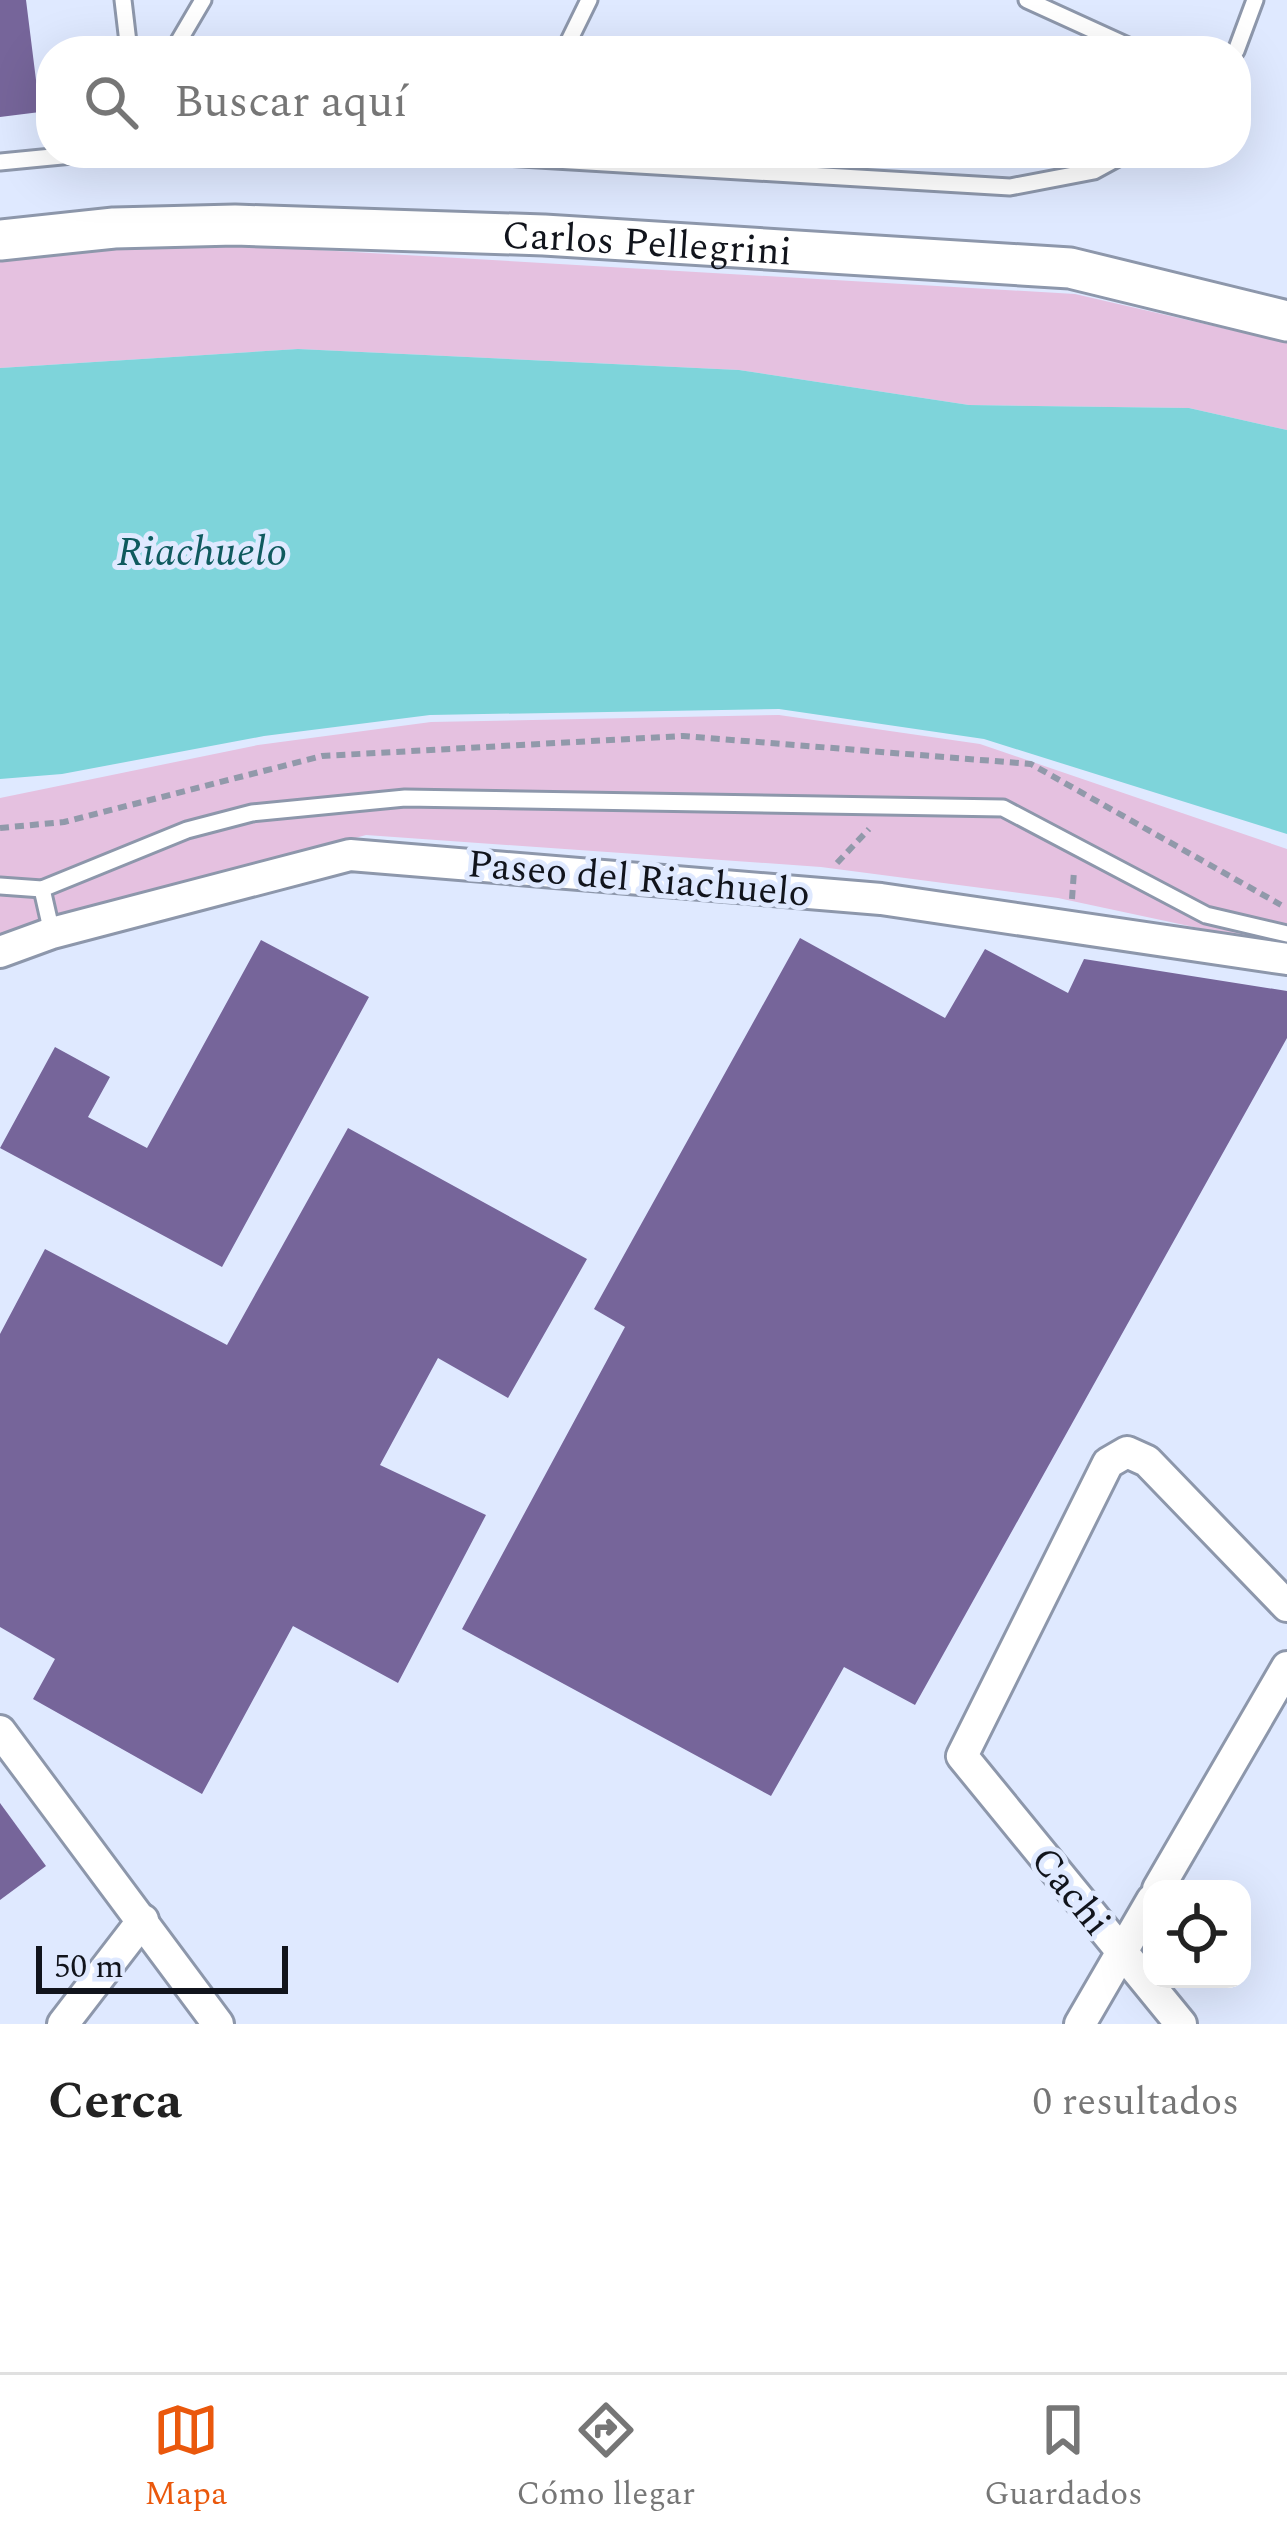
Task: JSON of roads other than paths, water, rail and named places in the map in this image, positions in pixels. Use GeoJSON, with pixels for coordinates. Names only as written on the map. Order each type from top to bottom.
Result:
{"type":"FeatureCollection","features":[{"type":"Feature","properties":{"kind":"street","name":"Carlos Pellegrini"},"geometry":{"type":"LineString","coordinates":[[0,240],[114,228],[236,225],[590,237],[1070,268],[1287,321]]}},
{"type":"Feature","properties":{"kind":"street","name":"Paseo del Riachuelo"},"geometry":{"type":"LineString","coordinates":[[0,952],[52,933],[350,854],[810,892],[1287,959]]}},
{"type":"Feature","properties":{"kind":"street","name":"Cachi"},"geometry":{"type":"LineString","coordinates":[[1181,2024],[962,1756],[1108,1463],[1127,1452],[1147,1461],[1287,1606]]}},
{"type":"Feature","properties":{"kind":"street"},"geometry":{"type":"LineString","coordinates":[[1163,1880],[1287,1667]]}},
{"type":"Feature","properties":{"kind":"street"},"geometry":{"type":"LineString","coordinates":[[0,1731],[218,2024]]}},
{"type":"Feature","properties":{"kind":"street"},"geometry":{"type":"LineString","coordinates":[[1080,2024],[1143,1916]]}},
{"type":"Feature","properties":{"kind":"street"},"geometry":{"type":"LineString","coordinates":[[63,2024],[143,1920]]}},
{"type":"Feature","properties":{"kind":"lane"},"geometry":{"type":"LineString","coordinates":[[123,0],[127,36]]}},
{"type":"Feature","properties":{"kind":"lane"},"geometry":{"type":"LineString","coordinates":[[182,36],[203,0]]}},
{"type":"Feature","properties":{"kind":"lane"},"geometry":{"type":"LineString","coordinates":[[571,36],[589,0]]}},
{"type":"Feature","properties":{"kind":"lane"},"geometry":{"type":"LineString","coordinates":[[1027,0],[1106,36]]}},
{"type":"Feature","properties":{"kind":"lane"},"geometry":{"type":"LineString","coordinates":[[1242,36],[1255,0]]}},
{"type":"Feature","properties":{"kind":"lane"},"geometry":{"type":"LineString","coordinates":[[0,162],[36,159]]}},
{"type":"Feature","properties":{"kind":"lane"},"geometry":{"type":"LineString","coordinates":[[716,168],[1010,187],[1100,168]]}},
{"type":"Feature","properties":{"kind":"lane"},"geometry":{"type":"LineString","coordinates":[[0,886],[43,889],[187,830],[252,813],[406,797],[1003,808],[1206,915],[1287,934]]}},
{"type":"Feature","properties":{"kind":"lane"},"geometry":{"type":"LineString","coordinates":[[43,889],[52,933]]}},
{"type":"Feature","properties":{"kind":"water","name":"Riachuelo"},"geometry":{"type":"Polygon","coordinates":[[[298,349],[739,370],[969,405],[1189,408],[1287,430],[1287,834],[984,739],[779,709],[430,715],[264,736],[62,774],[0,779],[0,368],[298,349]]]}}]}
